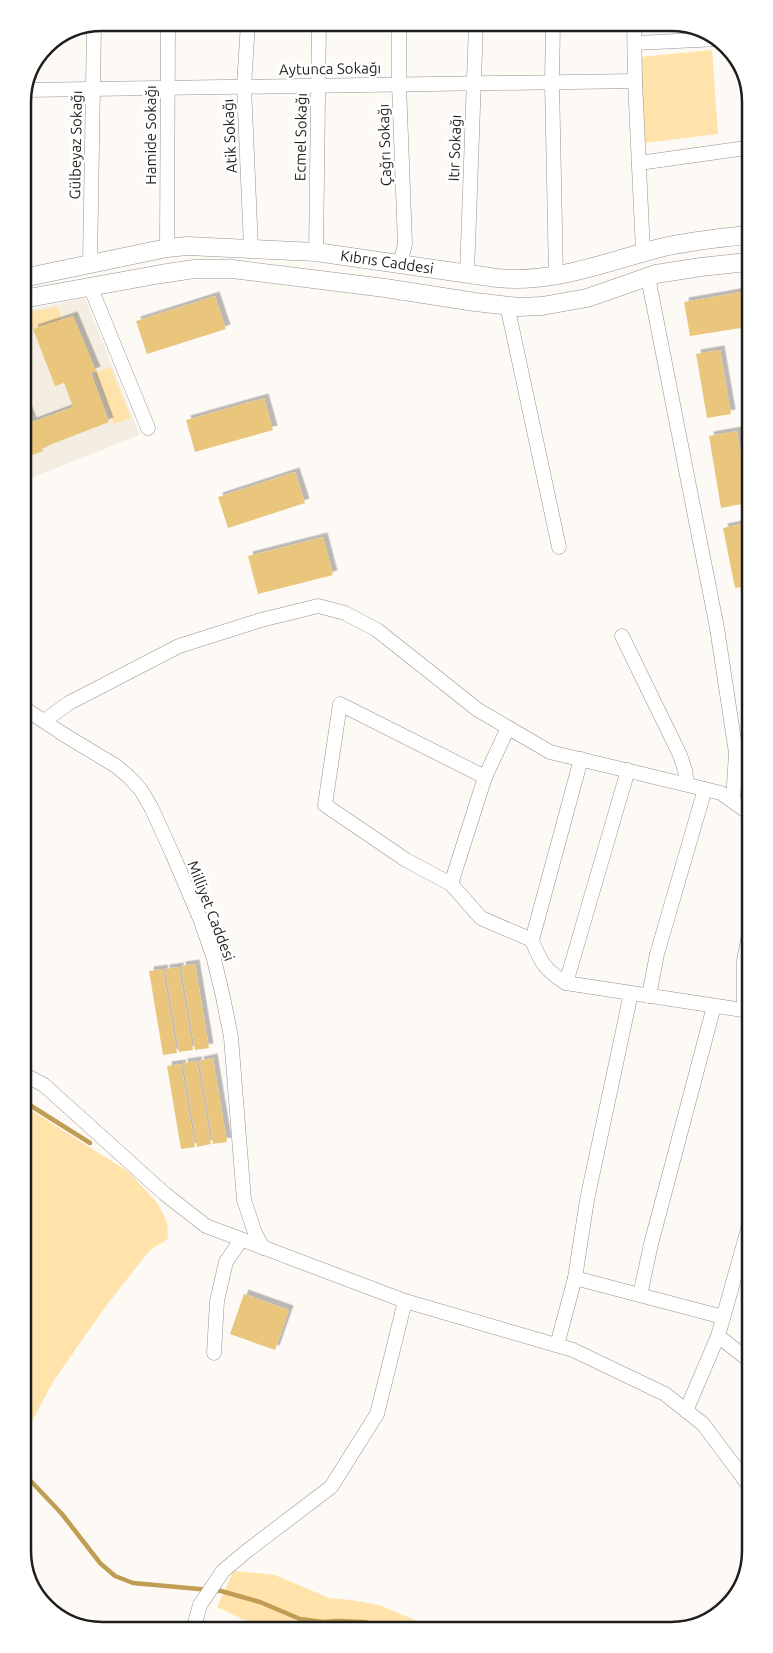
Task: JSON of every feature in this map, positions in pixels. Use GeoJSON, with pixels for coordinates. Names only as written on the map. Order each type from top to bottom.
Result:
{"type":"FeatureCollection","features":[{"type":"Feature","properties":{"kind":"main road","name":"Kıbrıs Caddesi"},"geometry":{"type":"LineString","coordinates":[[31,276],[167,248],[187,246],[316,252],[516,280],[556,276],[643,252],[693,242],[742,236]]}},
{"type":"Feature","properties":{"kind":"main road"},"geometry":{"type":"LineString","coordinates":[[31,297],[186,270],[232,269],[519,307],[542,306],[587,298],[648,277],[678,270],[742,263]]}},
{"type":"Feature","properties":{"kind":"street","name":"Hamide Sokağı"},"geometry":{"type":"LineString","coordinates":[[167,248],[168,31]]}},
{"type":"Feature","properties":{"kind":"street","name":"Atik Sokağı"},"geometry":{"type":"LineString","coordinates":[[247,31],[244,86],[251,248]]}},
{"type":"Feature","properties":{"kind":"street","name":"Ecmel Sokağı"},"geometry":{"type":"LineString","coordinates":[[316,252],[319,31]]}},
{"type":"Feature","properties":{"kind":"street","name":"Çağrı Sokağı"},"geometry":{"type":"LineString","coordinates":[[399,31],[399,84],[406,244],[400,265]]}},
{"type":"Feature","properties":{"kind":"street","name":"Itır Sokağı"},"geometry":{"type":"LineString","coordinates":[[467,274],[476,31]]}},
{"type":"Feature","properties":{"kind":"street"},"geometry":{"type":"LineString","coordinates":[[553,31],[552,82],[556,276]]}},
{"type":"Feature","properties":{"kind":"street"},"geometry":{"type":"LineString","coordinates":[[634,31],[643,252]]}},
{"type":"Feature","properties":{"kind":"street","name":"Gülbeyaz Sokağı"},"geometry":{"type":"LineString","coordinates":[[90,264],[94,32]]}},
{"type":"Feature","properties":{"kind":"street"},"geometry":{"type":"LineString","coordinates":[[635,43],[703,40]]}},
{"type":"Feature","properties":{"kind":"street","name":"Aytunca Sokağı"},"geometry":{"type":"LineString","coordinates":[[33,90],[635,81]]}},
{"type":"Feature","properties":{"kind":"street"},"geometry":{"type":"LineString","coordinates":[[639,163],[742,149]]}},
{"type":"Feature","properties":{"kind":"street"},"geometry":{"type":"LineString","coordinates":[[648,277],[717,628],[736,753],[733,801]]}},
{"type":"Feature","properties":{"kind":"street"},"geometry":{"type":"LineString","coordinates":[[90,286],[148,428]]}},
{"type":"Feature","properties":{"kind":"street"},"geometry":{"type":"LineString","coordinates":[[507,305],[559,547]]}},
{"type":"Feature","properties":{"kind":"street"},"geometry":{"type":"LineString","coordinates":[[44,721],[69,703],[179,646],[261,620],[318,606],[345,613],[377,630],[478,710],[550,752],[721,793],[742,808]]}},
{"type":"Feature","properties":{"kind":"street"},"geometry":{"type":"LineString","coordinates":[[622,636],[680,755],[687,784]]}},
{"type":"Feature","properties":{"kind":"street"},"geometry":{"type":"LineString","coordinates":[[485,777],[340,704],[325,805],[406,860],[451,884],[481,918],[532,940]]}},
{"type":"Feature","properties":{"kind":"street","name":"Milliyet Caddesi"},"geometry":{"type":"LineString","coordinates":[[31,713],[116,766],[141,790],[152,809],[201,921],[214,958],[230,1037],[244,1200],[255,1233],[263,1248]]}},
{"type":"Feature","properties":{"kind":"street"},"geometry":{"type":"LineString","coordinates":[[451,884],[485,777],[508,728]]}},
{"type":"Feature","properties":{"kind":"street"},"geometry":{"type":"LineString","coordinates":[[581,759],[532,940],[538,955],[551,974],[566,983],[742,1010]]}},
{"type":"Feature","properties":{"kind":"street"},"geometry":{"type":"LineString","coordinates":[[566,983],[628,770]]}},
{"type":"Feature","properties":{"kind":"street"},"geometry":{"type":"LineString","coordinates":[[649,996],[657,954],[705,789]]}},
{"type":"Feature","properties":{"kind":"street"},"geometry":{"type":"LineString","coordinates":[[557,1345],[576,1278],[587,1200],[631,993]]}},
{"type":"Feature","properties":{"kind":"street"},"geometry":{"type":"LineString","coordinates":[[640,1295],[651,1244],[714,1006]]}},
{"type":"Feature","properties":{"kind":"street"},"geometry":{"type":"LineString","coordinates":[[31,1078],[44,1085],[165,1194],[206,1226],[405,1301],[572,1350],[664,1394],[686,1410],[703,1424],[742,1476]]}},
{"type":"Feature","properties":{"kind":"street"},"geometry":{"type":"LineString","coordinates":[[214,1353],[217,1301],[226,1262],[241,1240]]}},
{"type":"Feature","properties":{"kind":"street"},"geometry":{"type":"LineString","coordinates":[[686,1410],[718,1336],[742,1250]]}},
{"type":"Feature","properties":{"kind":"street"},"geometry":{"type":"LineString","coordinates":[[576,1278],[723,1317]]}},
{"type":"Feature","properties":{"kind":"street"},"geometry":{"type":"LineString","coordinates":[[195,1622],[200,1605],[223,1571],[330,1488],[376,1414],[405,1301]]}},
{"type":"Feature","properties":{"kind":"street"},"geometry":{"type":"LineString","coordinates":[[718,1336],[742,1355]]}},
{"type":"Feature","properties":{"kind":"shaded area"},"geometry":{"type":"Polygon","coordinates":[[[712,50],[718,134],[645,143],[639,57],[712,50]]]}},
{"type":"Feature","properties":{"kind":"shaded area"},"geometry":{"type":"Polygon","coordinates":[[[85,298],[140,435],[31,478],[31,309],[85,298]]]}},
{"type":"Feature","properties":{"kind":"shaded area"},"geometry":{"type":"Polygon","coordinates":[[[58,307],[62,319],[31,329],[31,312],[58,307]]]}},
{"type":"Feature","properties":{"kind":"shaded area"},"geometry":{"type":"Polygon","coordinates":[[[110,367],[131,418],[114,424],[95,373],[110,367]]]}},
{"type":"Feature","properties":{"kind":"shaded area"},"geometry":{"type":"Polygon","coordinates":[[[31,1110],[129,1172],[158,1204],[167,1222],[168,1239],[150,1250],[106,1306],[54,1380],[31,1423],[31,1110]]]}},
{"type":"Feature","properties":{"kind":"shaded area"},"geometry":{"type":"Polygon","coordinates":[[[233,1572],[275,1575],[329,1598],[379,1605],[420,1622],[251,1622],[217,1607],[233,1572]]]}},
{"type":"Feature","properties":{"kind":"building"},"geometry":{"type":"Polygon","coordinates":[[[742,292],[742,328],[690,336],[684,302],[742,292]]]}},
{"type":"Feature","properties":{"kind":"building"},"geometry":{"type":"Polygon","coordinates":[[[215,296],[226,329],[147,354],[136,321],[215,296]]]}},
{"type":"Feature","properties":{"kind":"building"},"geometry":{"type":"Polygon","coordinates":[[[73,316],[96,371],[91,373],[109,422],[42,448],[43,451],[31,455],[31,419],[32,422],[73,407],[64,383],[55,386],[33,329],[73,316]]]}},
{"type":"Feature","properties":{"kind":"building"},"geometry":{"type":"Polygon","coordinates":[[[720,350],[731,414],[707,418],[696,354],[720,350]]]}},
{"type":"Feature","properties":{"kind":"building"},"geometry":{"type":"Polygon","coordinates":[[[264,398],[273,430],[195,452],[186,420],[264,398]]]}},
{"type":"Feature","properties":{"kind":"building"},"geometry":{"type":"Polygon","coordinates":[[[737,431],[742,460],[742,504],[721,508],[709,436],[737,431]]]}},
{"type":"Feature","properties":{"kind":"building"},"geometry":{"type":"Polygon","coordinates":[[[295,472],[305,503],[228,528],[218,497],[295,472]]]}},
{"type":"Feature","properties":{"kind":"building"},"geometry":{"type":"Polygon","coordinates":[[[742,524],[742,587],[735,588],[723,528],[742,524]]]}},
{"type":"Feature","properties":{"kind":"building"},"geometry":{"type":"Polygon","coordinates":[[[323,537],[333,575],[258,594],[248,556],[323,537]]]}},
{"type":"Feature","properties":{"kind":"building"},"geometry":{"type":"Polygon","coordinates":[[[195,964],[209,1048],[195,1050],[181,966],[195,964]]]}},
{"type":"Feature","properties":{"kind":"building"},"geometry":{"type":"Polygon","coordinates":[[[179,967],[193,1050],[179,1052],[165,969],[179,967]]]}},
{"type":"Feature","properties":{"kind":"building"},"geometry":{"type":"Polygon","coordinates":[[[163,969],[177,1053],[163,1055],[149,971],[163,969]]]}},
{"type":"Feature","properties":{"kind":"building"},"geometry":{"type":"Polygon","coordinates":[[[213,1058],[227,1142],[213,1144],[199,1061],[213,1058]]]}},
{"type":"Feature","properties":{"kind":"building"},"geometry":{"type":"Polygon","coordinates":[[[197,1061],[211,1144],[197,1147],[183,1063],[197,1061]]]}},
{"type":"Feature","properties":{"kind":"building"},"geometry":{"type":"Polygon","coordinates":[[[181,1064],[195,1147],[181,1149],[167,1066],[181,1064]]]}},
{"type":"Feature","properties":{"kind":"building"},"geometry":{"type":"Polygon","coordinates":[[[244,1294],[289,1310],[275,1350],[230,1334],[244,1294]]]}},
{"type":"Feature","properties":{"kind":"waterway"},"geometry":{"type":"LineString","coordinates":[[31,1106],[90,1143]]}},
{"type":"Feature","properties":{"kind":"waterway"},"geometry":{"type":"LineString","coordinates":[[31,1481],[62,1514],[100,1563],[115,1576],[133,1583],[221,1591],[260,1602],[300,1619],[323,1622]]}},
{"type":"Feature","properties":{"kind":"waterway"},"geometry":{"type":"LineString","coordinates":[[323,1622],[364,1622]]}}]}
